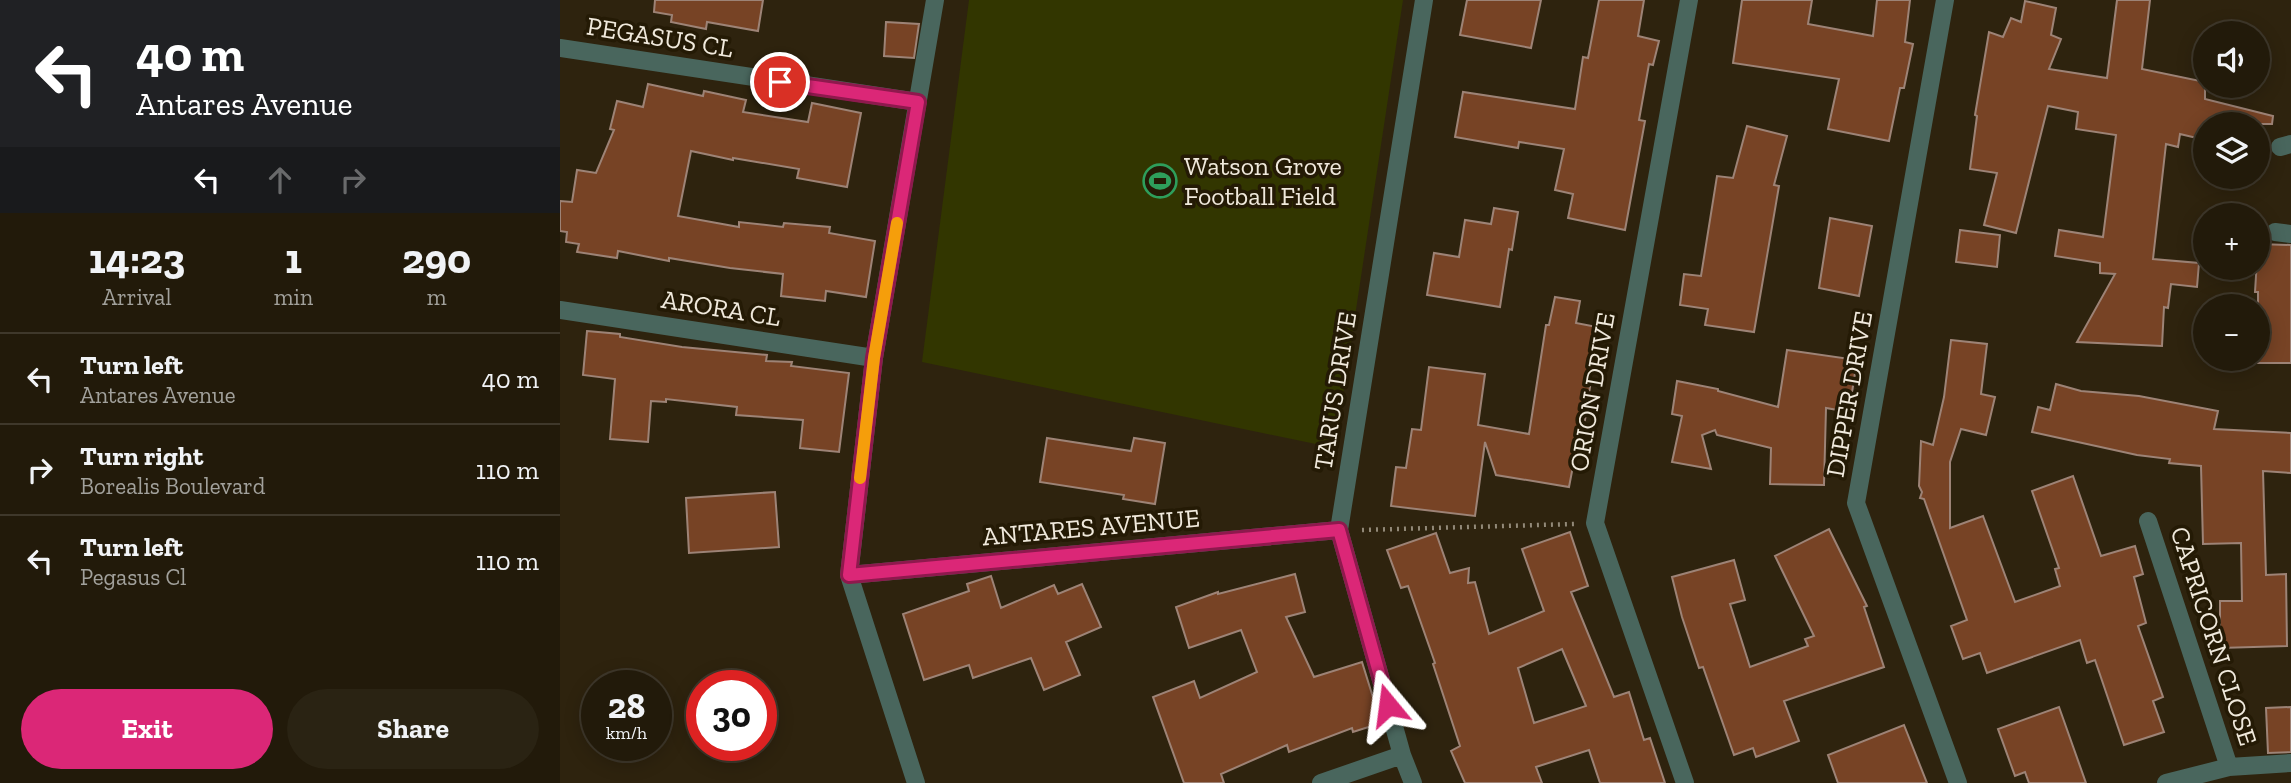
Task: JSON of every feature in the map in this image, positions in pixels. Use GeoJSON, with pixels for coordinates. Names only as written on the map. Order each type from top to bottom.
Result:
{"type":"FeatureCollection","features":[{"type":"Feature","properties":{"kind":"street"},"geometry":{"type":"LineString","coordinates":[[916,783],[849,575],[874,358],[935,0]]}},
{"type":"Feature","properties":{"kind":"street","name":"TARUS DRIVE"},"geometry":{"type":"LineString","coordinates":[[1413,783],[1402,755],[1339,530],[1424,0]]}},
{"type":"Feature","properties":{"kind":"street","name":"ORION DRIVE"},"geometry":{"type":"LineString","coordinates":[[1685,783],[1595,523],[1689,0]]}},
{"type":"Feature","properties":{"kind":"street","name":"DIPPER DRIVE"},"geometry":{"type":"LineString","coordinates":[[1945,0],[1856,502],[1958,783]]}},
{"type":"Feature","properties":{"kind":"street","name":"PEGASUS CL"},"geometry":{"type":"LineString","coordinates":[[560,48],[918,102]]}},
{"type":"Feature","properties":{"kind":"street","name":"ARORA CL"},"geometry":{"type":"LineString","coordinates":[[560,310],[874,358]]}},
{"type":"Feature","properties":{"kind":"street","name":"CAPRICORN CLOSE"},"geometry":{"type":"LineString","coordinates":[[2148,521],[2229,767]]}},
{"type":"Feature","properties":{"kind":"street","name":"ANTARES AVENUE"},"geometry":{"type":"LineString","coordinates":[[849,575],[1339,530]]}},
{"type":"Feature","properties":{"kind":"street"},"geometry":{"type":"LineString","coordinates":[[1321,783],[1402,755]]}},
{"type":"Feature","properties":{"kind":"street"},"geometry":{"type":"LineString","coordinates":[[2166,783],[2229,767],[2291,763]]}},
{"type":"Feature","properties":{"kind":"path"},"geometry":{"type":"LineString","coordinates":[[1339,530],[1595,523]]}},
{"type":"Feature","properties":{"kind":"green space","name":"Watson Grove Football Field"},"geometry":{"type":"Polygon","coordinates":[[[969,0],[1403,0],[1335,448],[922,362],[969,0]]]}},
{"type":"Feature","properties":{"kind":"building"},"geometry":{"type":"Polygon","coordinates":[[[655,0],[763,0],[758,31],[707,22],[706,29],[671,22],[672,15],[654,12],[655,0]]]}},
{"type":"Feature","properties":{"kind":"building"},"geometry":{"type":"Polygon","coordinates":[[[1467,0],[1541,0],[1531,48],[1460,35],[1467,0]]]}},
{"type":"Feature","properties":{"kind":"building"},"geometry":{"type":"Polygon","coordinates":[[[1599,0],[1644,0],[1638,36],[1659,41],[1653,65],[1649,64],[1639,120],[1645,121],[1625,230],[1568,218],[1573,194],[1555,190],[1564,149],[1519,142],[1518,148],[1455,137],[1463,92],[1575,109],[1583,57],[1588,58],[1599,0]]]}},
{"type":"Feature","properties":{"kind":"building"},"geometry":{"type":"Polygon","coordinates":[[[1742,0],[1812,0],[1808,24],[1873,36],[1877,0],[1910,0],[1905,42],[1913,44],[1889,141],[1828,129],[1839,79],[1733,63],[1742,0]]]}},
{"type":"Feature","properties":{"kind":"building"},"geometry":{"type":"Polygon","coordinates":[[[2117,0],[2150,0],[2142,69],[2193,80],[2193,98],[2205,98],[2257,112],[2193,112],[2193,137],[2180,134],[2178,147],[2166,144],[2153,259],[2193,262],[2193,280],[2198,280],[2197,287],[2171,284],[2168,308],[2164,307],[2162,346],[2077,342],[2115,274],[2100,273],[2100,263],[2055,256],[2059,230],[2103,237],[2116,135],[2076,129],[2078,112],[2048,106],[2016,233],[1984,225],[1997,173],[1970,169],[1975,115],[1989,32],[2003,37],[2011,18],[2021,22],[2025,1],[2056,8],[2051,35],[2061,39],[2049,69],[2107,78],[2117,0]]]}},
{"type":"Feature","properties":{"kind":"building"},"geometry":{"type":"Polygon","coordinates":[[[886,22],[919,24],[914,58],[884,56],[886,22]]]}},
{"type":"Feature","properties":{"kind":"building"},"geometry":{"type":"Polygon","coordinates":[[[648,84],[703,96],[704,91],[746,100],[743,112],[808,122],[812,103],[861,113],[847,187],[797,178],[799,169],[691,151],[678,216],[739,227],[739,222],[783,227],[784,223],[830,227],[829,233],[875,241],[866,297],[826,291],[825,301],[781,296],[783,274],[669,258],[669,261],[618,251],[617,258],[577,252],[579,244],[566,242],[567,232],[560,231],[560,201],[572,202],[577,170],[596,173],[614,130],[610,129],[617,101],[643,107],[648,84]]]}},
{"type":"Feature","properties":{"kind":"building"},"geometry":{"type":"Polygon","coordinates":[[[1747,126],[1787,136],[1774,185],[1779,186],[1754,332],[1705,325],[1708,309],[1680,305],[1684,274],[1701,276],[1717,176],[1733,178],[1747,126]]]}},
{"type":"Feature","properties":{"kind":"building"},"geometry":{"type":"Polygon","coordinates":[[[1494,208],[1518,212],[1500,307],[1427,295],[1434,253],[1459,257],[1465,220],[1491,224],[1494,208]]]}},
{"type":"Feature","properties":{"kind":"building"},"geometry":{"type":"Polygon","coordinates":[[[1830,218],[1872,226],[1859,296],[1819,288],[1830,218]]]}},
{"type":"Feature","properties":{"kind":"building"},"geometry":{"type":"Polygon","coordinates":[[[1960,230],[2000,235],[1997,267],[1956,262],[1960,230]]]}},
{"type":"Feature","properties":{"kind":"building"},"geometry":{"type":"Polygon","coordinates":[[[2270,244],[2291,245],[2291,363],[2270,363],[2270,294],[2255,292],[2256,280],[2270,280],[2270,244]]]}},
{"type":"Feature","properties":{"kind":"building"},"geometry":{"type":"Polygon","coordinates":[[[1555,297],[1580,301],[1576,323],[1597,327],[1586,386],[1590,387],[1585,420],[1582,419],[1569,487],[1496,475],[1485,442],[1475,516],[1391,506],[1396,467],[1406,468],[1412,429],[1421,430],[1429,367],[1485,374],[1478,425],[1529,434],[1546,325],[1549,325],[1555,297]]]}},
{"type":"Feature","properties":{"kind":"building"},"geometry":{"type":"Polygon","coordinates":[[[587,331],[620,334],[620,337],[682,347],[767,355],[766,361],[792,362],[791,366],[849,373],[839,452],[800,448],[803,420],[736,415],[737,407],[666,399],[666,402],[651,401],[648,442],[610,439],[615,379],[583,375],[587,331]]]}},
{"type":"Feature","properties":{"kind":"building"},"geometry":{"type":"Polygon","coordinates":[[[1951,340],[1987,344],[1981,394],[1995,397],[1986,435],[1961,429],[1950,462],[1950,528],[1983,516],[2015,602],[2060,586],[2055,569],[2059,568],[2032,491],[2073,476],[2101,556],[2135,546],[2143,574],[2134,577],[2146,623],[2138,626],[2163,697],[2153,701],[2164,732],[2124,745],[2095,660],[2087,663],[2080,640],[1987,673],[1980,653],[1963,659],[1951,626],[1967,620],[1924,499],[1920,498],[1922,492],[1919,486],[1921,441],[1933,445],[1944,397],[1951,340]]]}},
{"type":"Feature","properties":{"kind":"building"},"geometry":{"type":"Polygon","coordinates":[[[1787,350],[1857,360],[1849,412],[1826,408],[1824,485],[1770,484],[1771,448],[1717,435],[1715,430],[1702,435],[1711,469],[1672,462],[1682,416],[1672,414],[1677,381],[1718,389],[1778,407],[1787,350]]]}},
{"type":"Feature","properties":{"kind":"building"},"geometry":{"type":"Polygon","coordinates":[[[2056,384],[2081,391],[2139,396],[2218,411],[2214,429],[2291,433],[2291,473],[2263,471],[2266,575],[2286,574],[2287,646],[2220,648],[2220,601],[2242,601],[2241,543],[2203,544],[2201,466],[2169,463],[2170,459],[2137,455],[2032,432],[2038,407],[2050,410],[2056,384]]]}},
{"type":"Feature","properties":{"kind":"building"},"geometry":{"type":"Polygon","coordinates":[[[1047,438],[1131,451],[1134,438],[1165,443],[1155,504],[1123,499],[1124,495],[1040,482],[1047,438]]]}},
{"type":"Feature","properties":{"kind":"building"},"geometry":{"type":"Polygon","coordinates":[[[775,492],[779,547],[689,553],[686,498],[775,492]]]}},
{"type":"Feature","properties":{"kind":"building"},"geometry":{"type":"Polygon","coordinates":[[[1829,529],[1867,606],[1864,607],[1884,667],[1784,701],[1799,741],[1756,757],[1753,748],[1734,755],[1703,667],[1699,668],[1672,577],[1734,560],[1745,600],[1730,604],[1750,667],[1808,646],[1805,639],[1814,636],[1775,556],[1829,529]]]}},
{"type":"Feature","properties":{"kind":"building"},"geometry":{"type":"Polygon","coordinates":[[[1570,532],[1588,586],[1571,592],[1614,697],[1629,692],[1644,740],[1650,738],[1665,783],[1600,783],[1589,750],[1536,767],[1542,783],[1465,783],[1451,751],[1460,746],[1433,664],[1435,663],[1408,586],[1401,588],[1387,550],[1436,533],[1450,573],[1469,568],[1468,583],[1475,582],[1489,634],[1544,611],[1522,549],[1570,532]],[[1562,649],[1518,668],[1534,723],[1586,706],[1562,649]]]}},
{"type":"Feature","properties":{"kind":"building"},"geometry":{"type":"Polygon","coordinates":[[[1295,574],[1305,612],[1286,617],[1314,677],[1362,662],[1381,723],[1353,732],[1352,728],[1289,752],[1287,745],[1221,774],[1224,783],[1184,783],[1153,697],[1194,681],[1200,698],[1257,672],[1241,630],[1189,648],[1176,607],[1218,592],[1295,574]]]}},
{"type":"Feature","properties":{"kind":"building"},"geometry":{"type":"Polygon","coordinates":[[[991,576],[1001,608],[1054,585],[1058,594],[1082,584],[1101,627],[1066,642],[1080,675],[1044,690],[1031,658],[973,678],[969,665],[924,680],[903,614],[969,591],[967,584],[991,576]]]}},
{"type":"Feature","properties":{"kind":"building"},"geometry":{"type":"Polygon","coordinates":[[[2059,707],[2086,783],[2029,783],[2025,772],[2015,776],[1998,729],[2059,707]]]}},
{"type":"Feature","properties":{"kind":"building"},"geometry":{"type":"Polygon","coordinates":[[[2291,707],[2291,752],[2268,753],[2266,708],[2291,707]]]}},
{"type":"Feature","properties":{"kind":"building"},"geometry":{"type":"Polygon","coordinates":[[[1904,725],[1927,783],[1838,783],[1828,755],[1904,725]]]}},
{"type":"Feature","properties":{"kind":"slow traffic"},"geometry":{"type":"LineString","coordinates":[[860,478],[874,358],[897,223]]}},
{"type":"Feature","properties":{"kind":"place","name":"Watson Grove Football Field"},"geometry":{"type":"Point","coordinates":[1160,181]}},
{"type":"Feature","properties":{"kind":"route"},"geometry":{"type":"LineString","coordinates":[[780,82],[918,102],[874,358],[849,575],[1339,530],[1388,705]]}}]}
